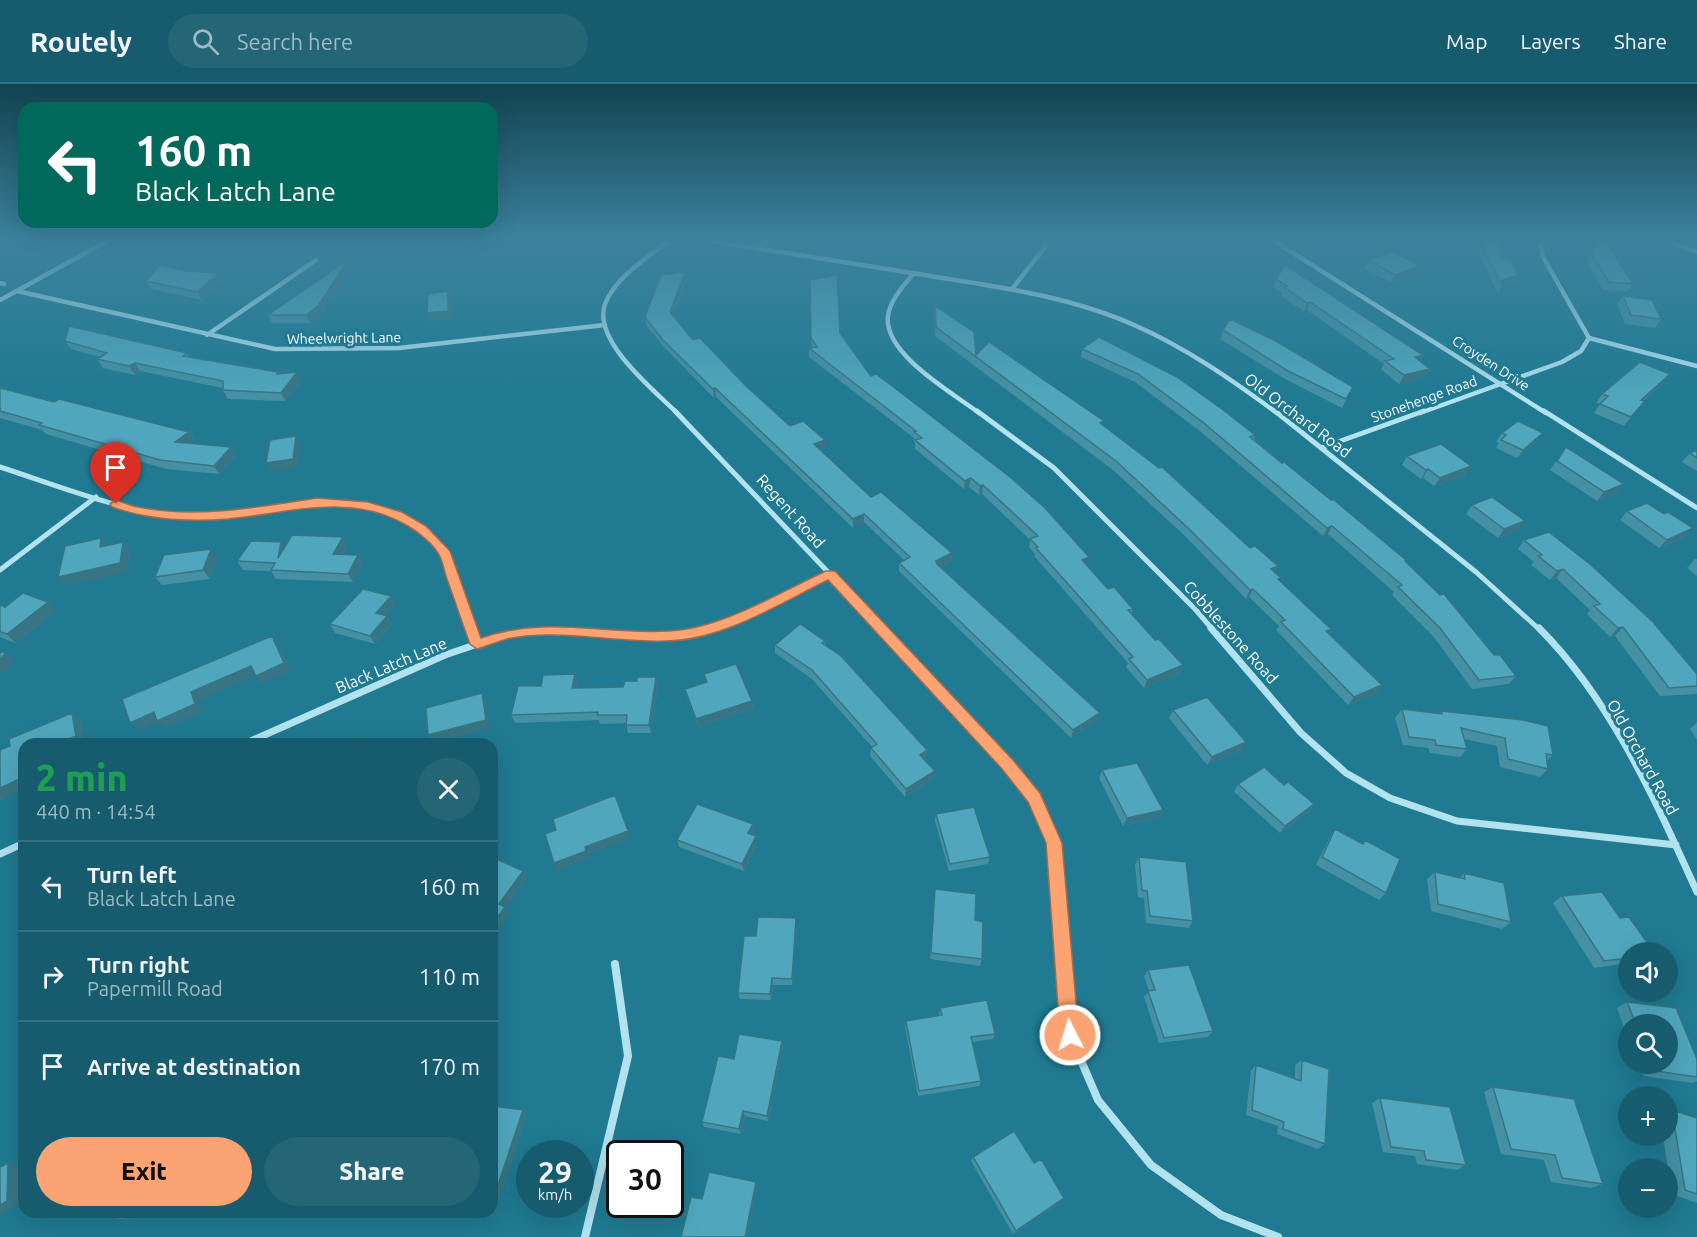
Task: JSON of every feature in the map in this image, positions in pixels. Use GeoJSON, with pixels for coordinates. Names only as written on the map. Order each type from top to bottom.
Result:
{"type":"FeatureCollection","features":[{"type":"Feature","properties":{"kind":"street"},"geometry":{"type":"LineString","coordinates":[[0,300],[14,293]]}},
{"type":"Feature","properties":{"kind":"street","name":"Wheelwright Lane"},"geometry":{"type":"LineString","coordinates":[[25,293],[275,349],[318,352],[432,346],[605,325]]}},
{"type":"Feature","properties":{"kind":"street"},"geometry":{"type":"LineString","coordinates":[[207,335],[269,293]]}},
{"type":"Feature","properties":{"kind":"street"},"geometry":{"type":"LineString","coordinates":[[605,325],[602,315],[612,293]]}},
{"type":"Feature","properties":{"kind":"street","name":"Cobblestone Road"},"geometry":{"type":"LineString","coordinates":[[899,293],[891,304],[888,322],[892,341],[909,361],[1054,468],[1195,609],[1301,732],[1346,773],[1390,798],[1457,821],[1676,845]]}},
{"type":"Feature","properties":{"kind":"street","name":"Old Orchard Road"},"geometry":{"type":"LineString","coordinates":[[1027,293],[1094,310],[1160,338],[1221,374],[1321,448],[1462,561],[1545,635],[1586,684],[1635,763],[1697,892]]}},
{"type":"Feature","properties":{"kind":"street","name":"Croyden Drive"},"geometry":{"type":"LineString","coordinates":[[1358,293],[1697,508]]}},
{"type":"Feature","properties":{"kind":"street"},"geometry":{"type":"LineString","coordinates":[[1563,293],[1589,338],[1697,366]]}},
{"type":"Feature","properties":{"kind":"street","name":"Regent Road"},"geometry":{"type":"LineString","coordinates":[[605,325],[610,339],[637,373],[745,480],[1008,765],[1034,798],[1054,843],[1070,1035],[1098,1100],[1150,1165],[1221,1215],[1278,1237]]}},
{"type":"Feature","properties":{"kind":"street","name":"Stonehenge Road"},"geometry":{"type":"LineString","coordinates":[[1321,448],[1573,357],[1581,351],[1589,338]]}},
{"type":"Feature","properties":{"kind":"street"},"geometry":{"type":"LineString","coordinates":[[0,467],[135,511],[189,516],[229,515],[317,502],[335,502],[368,506],[398,515],[422,529],[444,551],[477,644]]}},
{"type":"Feature","properties":{"kind":"street"},"geometry":{"type":"LineString","coordinates":[[0,570],[96,497]]}},
{"type":"Feature","properties":{"kind":"street","name":"Black Latch Lane"},"geometry":{"type":"LineString","coordinates":[[258,738],[445,655],[507,634],[537,630],[668,636],[700,631],[726,623],[830,574]]}},
{"type":"Feature","properties":{"kind":"street"},"geometry":{"type":"LineString","coordinates":[[0,854],[18,846]]}},
{"type":"Feature","properties":{"kind":"street"},"geometry":{"type":"LineString","coordinates":[[585,1237],[628,1056],[615,964]]}},
{"type":"Feature","properties":{"kind":"building"},"geometry":{"type":"Polygon","coordinates":[[[300,293],[327,293],[318,306],[306,315],[268,315],[300,293]]]}},
{"type":"Feature","properties":{"kind":"building"},"geometry":{"type":"Polygon","coordinates":[[[448,293],[448,311],[427,313],[428,294],[448,293]]]}},
{"type":"Feature","properties":{"kind":"building"},"geometry":{"type":"Polygon","coordinates":[[[654,293],[677,293],[670,312],[693,340],[700,338],[745,385],[790,426],[803,421],[825,440],[814,444],[871,497],[881,492],[952,553],[936,561],[937,564],[1100,713],[1073,730],[899,563],[910,557],[864,514],[853,519],[715,388],[713,389],[662,339],[645,317],[654,293]]]}},
{"type":"Feature","properties":{"kind":"building"},"geometry":{"type":"Polygon","coordinates":[[[810,293],[838,293],[840,333],[871,376],[876,374],[891,385],[1010,477],[1045,508],[1089,557],[1082,560],[1108,589],[1114,587],[1133,609],[1128,610],[1155,640],[1159,639],[1183,665],[1147,680],[1129,659],[1133,657],[1036,548],[1038,547],[1030,539],[1038,536],[983,485],[980,486],[971,478],[965,481],[915,440],[922,438],[914,432],[916,431],[809,348],[817,347],[811,338],[810,293]]]}},
{"type":"Feature","properties":{"kind":"building"},"geometry":{"type":"Polygon","coordinates":[[[1292,293],[1328,293],[1423,355],[1415,357],[1430,369],[1404,375],[1385,361],[1394,359],[1310,302],[1307,303],[1292,293]]]}},
{"type":"Feature","properties":{"kind":"building"},"geometry":{"type":"Polygon","coordinates":[[[1623,296],[1652,300],[1661,319],[1631,315],[1623,296]]]}},
{"type":"Feature","properties":{"kind":"building"},"geometry":{"type":"Polygon","coordinates":[[[935,306],[974,332],[976,355],[989,342],[1104,421],[1100,423],[1159,468],[1162,467],[1250,548],[1255,546],[1278,566],[1271,569],[1281,578],[1278,579],[1331,629],[1326,631],[1382,685],[1354,697],[1281,622],[1285,620],[1253,589],[1250,590],[1116,461],[936,327],[935,306]]]}},
{"type":"Feature","properties":{"kind":"building"},"geometry":{"type":"Polygon","coordinates":[[[1230,319],[1276,341],[1353,387],[1346,399],[1288,371],[1223,330],[1230,319]]]}},
{"type":"Feature","properties":{"kind":"building"},"geometry":{"type":"Polygon","coordinates":[[[69,326],[187,353],[183,356],[278,372],[277,374],[297,372],[281,393],[223,390],[223,381],[135,363],[129,366],[97,359],[107,353],[65,341],[69,326]]]}},
{"type":"Feature","properties":{"kind":"building"},"geometry":{"type":"Polygon","coordinates":[[[1099,337],[1177,377],[1255,435],[1250,437],[1331,500],[1334,500],[1406,560],[1440,595],[1444,594],[1494,655],[1500,655],[1516,676],[1479,680],[1440,628],[1398,587],[1402,585],[1332,526],[1327,528],[1204,423],[1138,374],[1082,349],[1099,337]]]}},
{"type":"Feature","properties":{"kind":"building"},"geometry":{"type":"Polygon","coordinates":[[[1640,362],[1670,374],[1641,400],[1645,401],[1631,417],[1600,404],[1608,396],[1602,394],[1640,362]]]}},
{"type":"Feature","properties":{"kind":"building"},"geometry":{"type":"Polygon","coordinates":[[[0,388],[54,402],[59,399],[189,432],[175,442],[231,447],[214,466],[160,460],[39,425],[42,423],[0,411],[0,388]]]}},
{"type":"Feature","properties":{"kind":"building"},"geometry":{"type":"Polygon","coordinates":[[[1518,421],[1543,433],[1523,450],[1501,440],[1506,435],[1502,433],[1518,421]]]}},
{"type":"Feature","properties":{"kind":"building"},"geometry":{"type":"Polygon","coordinates":[[[296,436],[293,459],[266,463],[270,440],[296,436]]]}},
{"type":"Feature","properties":{"kind":"building"},"geometry":{"type":"Polygon","coordinates":[[[1441,444],[1471,466],[1440,478],[1407,456],[1441,444]]]}},
{"type":"Feature","properties":{"kind":"building"},"geometry":{"type":"Polygon","coordinates":[[[1566,447],[1624,484],[1604,492],[1557,461],[1566,447]]]}},
{"type":"Feature","properties":{"kind":"building"},"geometry":{"type":"Polygon","coordinates":[[[1697,450],[1697,458],[1690,453],[1697,450]]]}},
{"type":"Feature","properties":{"kind":"building"},"geometry":{"type":"Polygon","coordinates":[[[1492,497],[1525,521],[1504,529],[1472,505],[1492,497]]]}},
{"type":"Feature","properties":{"kind":"building"},"geometry":{"type":"Polygon","coordinates":[[[1647,503],[1664,514],[1668,512],[1693,528],[1667,540],[1627,511],[1647,503]]]}},
{"type":"Feature","properties":{"kind":"building"},"geometry":{"type":"Polygon","coordinates":[[[1549,532],[1591,565],[1653,622],[1697,674],[1697,686],[1669,688],[1623,627],[1618,628],[1594,606],[1600,604],[1563,569],[1557,571],[1538,556],[1542,555],[1524,540],[1549,532]]]}},
{"type":"Feature","properties":{"kind":"building"},"geometry":{"type":"Polygon","coordinates":[[[292,535],[343,537],[333,554],[358,555],[348,574],[271,570],[275,563],[237,561],[251,541],[281,542],[278,558],[292,535]]]}},
{"type":"Feature","properties":{"kind":"building"},"geometry":{"type":"Polygon","coordinates":[[[101,538],[100,547],[123,542],[120,563],[58,577],[65,546],[101,538]]]}},
{"type":"Feature","properties":{"kind":"building"},"geometry":{"type":"Polygon","coordinates":[[[211,549],[203,570],[155,577],[164,555],[211,549]]]}},
{"type":"Feature","properties":{"kind":"building"},"geometry":{"type":"Polygon","coordinates":[[[363,589],[391,596],[376,613],[387,616],[370,636],[330,624],[363,589]]]}},
{"type":"Feature","properties":{"kind":"building"},"geometry":{"type":"Polygon","coordinates":[[[23,593],[48,602],[7,634],[0,632],[0,606],[5,607],[23,593]]]}},
{"type":"Feature","properties":{"kind":"building"},"geometry":{"type":"Polygon","coordinates":[[[800,624],[825,641],[822,643],[841,656],[927,750],[920,755],[935,771],[906,789],[871,748],[877,744],[812,670],[775,645],[800,624]]]}},
{"type":"Feature","properties":{"kind":"building"},"geometry":{"type":"Polygon","coordinates":[[[272,636],[284,663],[256,676],[251,666],[191,692],[195,704],[157,721],[154,712],[130,723],[122,699],[272,636]]]}},
{"type":"Feature","properties":{"kind":"building"},"geometry":{"type":"Polygon","coordinates":[[[736,664],[752,701],[696,719],[685,689],[707,682],[704,674],[736,664]]]}},
{"type":"Feature","properties":{"kind":"building"},"geometry":{"type":"Polygon","coordinates":[[[575,674],[572,688],[623,687],[625,681],[637,681],[637,677],[656,677],[649,725],[626,725],[627,715],[597,715],[598,712],[511,715],[518,686],[541,686],[543,675],[575,674]]]}},
{"type":"Feature","properties":{"kind":"building"},"geometry":{"type":"Polygon","coordinates":[[[482,693],[486,720],[428,735],[426,708],[482,693]]]}},
{"type":"Feature","properties":{"kind":"building"},"geometry":{"type":"Polygon","coordinates":[[[1207,697],[1246,742],[1212,757],[1173,710],[1207,697]]]}},
{"type":"Feature","properties":{"kind":"building"},"geometry":{"type":"Polygon","coordinates":[[[1402,709],[1523,720],[1548,726],[1553,755],[1546,754],[1548,769],[1508,759],[1505,738],[1461,728],[1467,749],[1436,745],[1435,740],[1409,737],[1402,709]]]}},
{"type":"Feature","properties":{"kind":"building"},"geometry":{"type":"Polygon","coordinates":[[[72,713],[76,736],[71,738],[18,738],[18,780],[0,788],[0,750],[10,746],[9,739],[72,713]]]}},
{"type":"Feature","properties":{"kind":"building"},"geometry":{"type":"Polygon","coordinates":[[[1137,763],[1163,810],[1127,818],[1102,770],[1137,763]]]}},
{"type":"Feature","properties":{"kind":"building"},"geometry":{"type":"Polygon","coordinates":[[[1264,767],[1284,785],[1288,782],[1314,804],[1285,826],[1238,784],[1264,767]]]}},
{"type":"Feature","properties":{"kind":"building"},"geometry":{"type":"Polygon","coordinates":[[[615,795],[628,831],[585,847],[586,851],[554,863],[545,834],[556,830],[553,819],[615,795]]]}},
{"type":"Feature","properties":{"kind":"building"},"geometry":{"type":"Polygon","coordinates":[[[697,804],[753,824],[748,833],[756,836],[742,864],[677,840],[697,804]]]}},
{"type":"Feature","properties":{"kind":"building"},"geometry":{"type":"Polygon","coordinates":[[[974,807],[990,857],[950,864],[936,814],[974,807]]]}},
{"type":"Feature","properties":{"kind":"building"},"geometry":{"type":"Polygon","coordinates":[[[1335,829],[1363,844],[1365,840],[1400,859],[1386,893],[1322,857],[1335,829]]]}},
{"type":"Feature","properties":{"kind":"building"},"geometry":{"type":"Polygon","coordinates":[[[1139,857],[1186,862],[1193,921],[1150,916],[1147,891],[1142,890],[1139,857]]]}},
{"type":"Feature","properties":{"kind":"building"},"geometry":{"type":"Polygon","coordinates":[[[498,860],[523,871],[499,904],[505,907],[498,917],[498,860]]]}},
{"type":"Feature","properties":{"kind":"building"},"geometry":{"type":"Polygon","coordinates":[[[1435,872],[1465,879],[1464,873],[1504,883],[1511,922],[1438,904],[1435,872]]]}},
{"type":"Feature","properties":{"kind":"building"},"geometry":{"type":"Polygon","coordinates":[[[935,889],[976,894],[975,920],[983,922],[982,959],[931,953],[935,889]]]}},
{"type":"Feature","properties":{"kind":"building"},"geometry":{"type":"Polygon","coordinates":[[[1602,892],[1620,918],[1629,917],[1647,942],[1618,942],[1618,959],[1604,961],[1562,896],[1602,892]]]}},
{"type":"Feature","properties":{"kind":"building"},"geometry":{"type":"Polygon","coordinates":[[[758,917],[796,918],[792,979],[772,978],[770,994],[738,993],[744,936],[756,936],[758,917]]]}},
{"type":"Feature","properties":{"kind":"building"},"geometry":{"type":"Polygon","coordinates":[[[1189,965],[1213,1031],[1164,1038],[1148,991],[1155,990],[1148,970],[1189,965]]]}},
{"type":"Feature","properties":{"kind":"building"},"geometry":{"type":"Polygon","coordinates":[[[987,1000],[995,1034],[971,1037],[981,1081],[919,1091],[906,1021],[942,1015],[940,1008],[987,1000]]]}},
{"type":"Feature","properties":{"kind":"building"},"geometry":{"type":"Polygon","coordinates":[[[1627,1002],[1676,1008],[1697,1059],[1697,1077],[1676,1074],[1678,1014],[1632,1014],[1627,1002]]]}},
{"type":"Feature","properties":{"kind":"building"},"geometry":{"type":"Polygon","coordinates":[[[739,1034],[782,1041],[767,1116],[743,1111],[739,1129],[702,1122],[718,1056],[734,1059],[739,1034]]]}},
{"type":"Feature","properties":{"kind":"building"},"geometry":{"type":"Polygon","coordinates":[[[1302,1060],[1329,1069],[1325,1144],[1283,1129],[1284,1122],[1252,1110],[1256,1065],[1301,1081],[1302,1060]]]}},
{"type":"Feature","properties":{"kind":"building"},"geometry":{"type":"Polygon","coordinates":[[[1493,1087],[1574,1099],[1603,1184],[1562,1178],[1555,1155],[1511,1149],[1493,1087]]]}},
{"type":"Feature","properties":{"kind":"building"},"geometry":{"type":"Polygon","coordinates":[[[1380,1098],[1450,1107],[1466,1165],[1426,1160],[1424,1151],[1391,1147],[1380,1098]]]}},
{"type":"Feature","properties":{"kind":"building"},"geometry":{"type":"Polygon","coordinates":[[[498,1107],[523,1110],[498,1185],[498,1107]]]}},
{"type":"Feature","properties":{"kind":"building"},"geometry":{"type":"Polygon","coordinates":[[[1678,1112],[1697,1118],[1697,1194],[1685,1190],[1678,1146],[1678,1112]]]}},
{"type":"Feature","properties":{"kind":"building"},"geometry":{"type":"Polygon","coordinates":[[[1014,1131],[1034,1163],[1041,1159],[1064,1198],[1016,1231],[973,1157],[1014,1131]]]}},
{"type":"Feature","properties":{"kind":"building"},"geometry":{"type":"Polygon","coordinates":[[[8,1163],[7,1201],[0,1205],[0,1167],[8,1163]]]}},
{"type":"Feature","properties":{"kind":"building"},"geometry":{"type":"Polygon","coordinates":[[[709,1172],[756,1182],[745,1237],[681,1237],[691,1197],[702,1199],[709,1172]]]}},
{"type":"Feature","properties":{"kind":"route"},"geometry":{"type":"LineString","coordinates":[[116,504],[135,511],[189,516],[229,515],[317,502],[335,502],[368,506],[398,515],[422,529],[444,551],[477,644],[507,634],[537,630],[668,636],[700,631],[726,623],[830,574],[1008,765],[1034,798],[1054,843],[1070,1035]]}}]}
